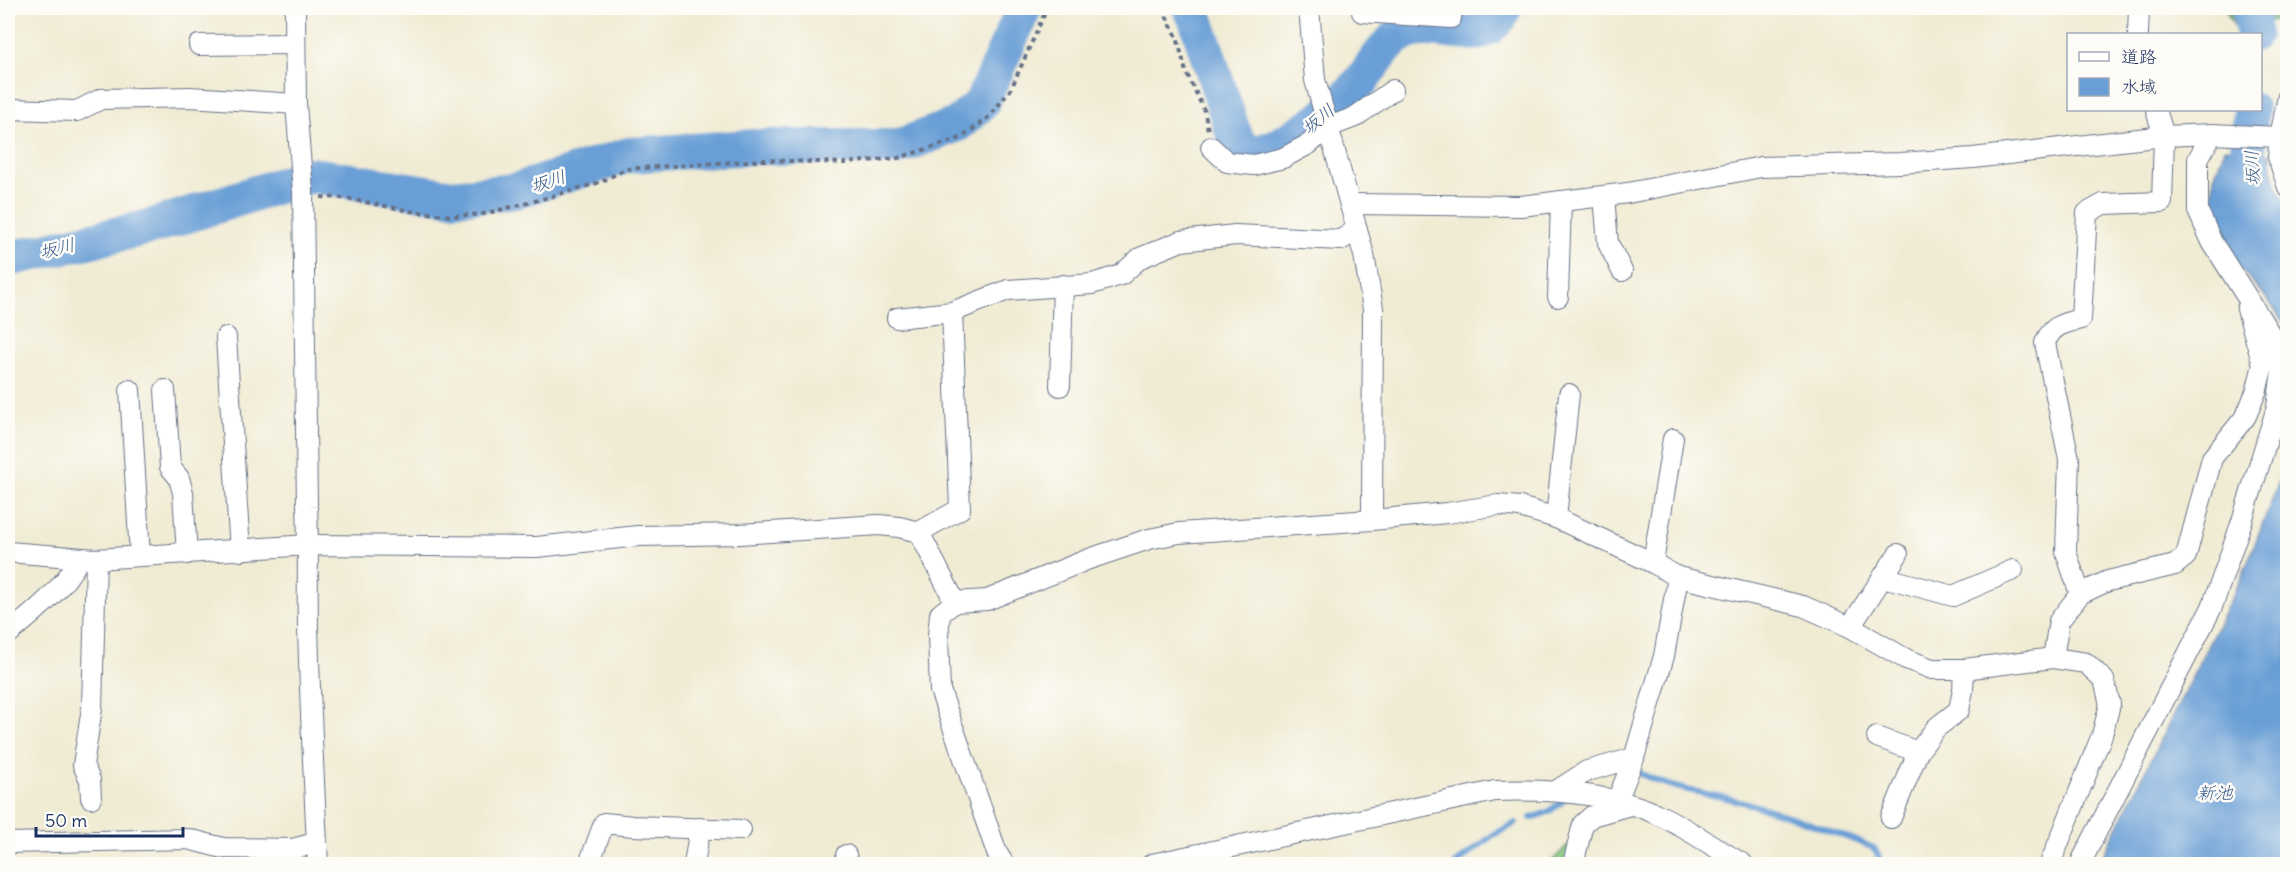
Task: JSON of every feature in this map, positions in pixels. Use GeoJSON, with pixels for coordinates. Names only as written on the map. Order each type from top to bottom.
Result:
{"type":"FeatureCollection","features":[{"type":"Feature","properties":{"kind":"street"},"geometry":{"type":"LineString","coordinates":[[295,8],[296,104],[303,194],[311,730],[318,864]]}},
{"type":"Feature","properties":{"kind":"street"},"geometry":{"type":"LineString","coordinates":[[1309,8],[1315,80],[1364,255],[1373,309],[1372,520]]}},
{"type":"Feature","properties":{"kind":"street"},"geometry":{"type":"LineString","coordinates":[[1362,8],[1362,12],[1451,18],[1452,8]]}},
{"type":"Feature","properties":{"kind":"street"},"geometry":{"type":"LineString","coordinates":[[2138,33],[2139,8]]}},
{"type":"Feature","properties":{"kind":"street"},"geometry":{"type":"LineString","coordinates":[[199,45],[295,44]]}},
{"type":"Feature","properties":{"kind":"street"},"geometry":{"type":"LineString","coordinates":[[1211,147],[1227,162],[1254,165],[1283,158],[1310,144],[1328,123],[1355,117],[1393,90]]}},
{"type":"Feature","properties":{"kind":"street"},"geometry":{"type":"LineString","coordinates":[[2288,96],[2277,137],[2278,157],[2288,187]]}},
{"type":"Feature","properties":{"kind":"street"},"geometry":{"type":"LineString","coordinates":[[8,109],[77,111],[101,99],[190,97],[296,104]]}},
{"type":"Feature","properties":{"kind":"street"},"geometry":{"type":"LineString","coordinates":[[2080,594],[2066,552],[2069,459],[2045,343],[2050,331],[2061,324],[2081,319],[2087,213],[2103,204],[2162,202],[2163,136],[2156,111]]}},
{"type":"Feature","properties":{"kind":"street"},"geometry":{"type":"LineString","coordinates":[[1350,204],[1521,206],[1604,196],[1761,167],[1973,158],[2163,136],[2218,134],[2277,137]]}},
{"type":"Feature","properties":{"kind":"street"},"geometry":{"type":"LineString","coordinates":[[2080,864],[2212,607],[2242,521],[2277,407],[2282,371],[2276,343],[2212,242],[2198,211],[2198,159],[2218,134]]}},
{"type":"Feature","properties":{"kind":"street"},"geometry":{"type":"LineString","coordinates":[[1604,196],[1608,243],[1622,271]]}},
{"type":"Feature","properties":{"kind":"street"},"geometry":{"type":"LineString","coordinates":[[1558,297],[1561,201]]}},
{"type":"Feature","properties":{"kind":"street"},"geometry":{"type":"LineString","coordinates":[[897,318],[952,312],[1008,290],[1092,284],[1121,275],[1140,258],[1181,241],[1235,235],[1341,240],[1357,229]]}},
{"type":"Feature","properties":{"kind":"street"},"geometry":{"type":"LineString","coordinates":[[1060,386],[1063,285]]}},
{"type":"Feature","properties":{"kind":"street"},"geometry":{"type":"LineString","coordinates":[[2053,658],[2059,621],[2080,594],[2108,581],[2175,565],[2186,556],[2212,458],[2246,416],[2256,392],[2263,364],[2240,287]]}},
{"type":"Feature","properties":{"kind":"street"},"geometry":{"type":"LineString","coordinates":[[8,552],[88,558],[240,551],[309,545],[537,547],[638,536],[740,534],[879,525],[919,532],[960,509],[952,312]]}},
{"type":"Feature","properties":{"kind":"street"},"geometry":{"type":"LineString","coordinates":[[226,338],[240,551]]}},
{"type":"Feature","properties":{"kind":"street"},"geometry":{"type":"LineString","coordinates":[[130,390],[140,556]]}},
{"type":"Feature","properties":{"kind":"street"},"geometry":{"type":"LineString","coordinates":[[165,390],[170,467],[179,478],[183,493],[187,554]]}},
{"type":"Feature","properties":{"kind":"street"},"geometry":{"type":"LineString","coordinates":[[1556,518],[1569,394]]}},
{"type":"Feature","properties":{"kind":"street"},"geometry":{"type":"LineString","coordinates":[[1653,563],[1673,439]]}},
{"type":"Feature","properties":{"kind":"street"},"geometry":{"type":"LineString","coordinates":[[997,861],[940,690],[938,636],[940,614],[955,602],[987,600],[1089,559],[1149,539],[1179,533],[1372,520],[1498,505],[1520,507],[1556,518],[1678,577],[1803,606],[1850,627],[1906,659],[1932,669],[1964,669],[2053,658],[2086,663],[2104,680],[2110,704],[2102,735],[2050,864]]}},
{"type":"Feature","properties":{"kind":"street"},"geometry":{"type":"LineString","coordinates":[[919,532],[955,602]]}},
{"type":"Feature","properties":{"kind":"street"},"geometry":{"type":"LineString","coordinates":[[1850,627],[1898,554]]}},
{"type":"Feature","properties":{"kind":"street"},"geometry":{"type":"LineString","coordinates":[[8,634],[55,592],[88,558]]}},
{"type":"Feature","properties":{"kind":"street"},"geometry":{"type":"LineString","coordinates":[[88,558],[92,708],[83,765],[90,780],[91,798]]}},
{"type":"Feature","properties":{"kind":"street"},"geometry":{"type":"LineString","coordinates":[[1883,577],[1953,596],[2013,570]]}},
{"type":"Feature","properties":{"kind":"street"},"geometry":{"type":"LineString","coordinates":[[1623,803],[1664,656],[1678,577]]}},
{"type":"Feature","properties":{"kind":"street"},"geometry":{"type":"LineString","coordinates":[[1891,818],[1918,752],[1936,728],[1959,710],[1964,669]]}},
{"type":"Feature","properties":{"kind":"street"},"geometry":{"type":"LineString","coordinates":[[1877,737],[1918,752]]}},
{"type":"Feature","properties":{"kind":"street"},"geometry":{"type":"LineString","coordinates":[[1556,791],[1587,771],[1634,758]]}},
{"type":"Feature","properties":{"kind":"street"},"geometry":{"type":"LineString","coordinates":[[1152,864],[1495,791],[1535,789],[1623,803],[1655,813],[1743,864]]}},
{"type":"Feature","properties":{"kind":"street"},"geometry":{"type":"LineString","coordinates":[[1573,864],[1583,824],[1592,816],[1623,803]]}},
{"type":"Feature","properties":{"kind":"street"},"geometry":{"type":"LineString","coordinates":[[589,864],[604,822],[633,826],[741,830]]}},
{"type":"Feature","properties":{"kind":"street"},"geometry":{"type":"LineString","coordinates":[[694,864],[700,828]]}},
{"type":"Feature","properties":{"kind":"street"},"geometry":{"type":"LineString","coordinates":[[8,843],[188,839],[223,848],[292,849],[316,843]]}},
{"type":"Feature","properties":{"kind":"path"},"geometry":{"type":"LineString","coordinates":[[303,194],[345,198],[410,211],[453,216],[483,214],[528,203],[601,182],[625,169],[764,160],[844,163],[898,158],[961,138],[990,116],[1011,89],[1047,8]]}},
{"type":"Feature","properties":{"kind":"path"},"geometry":{"type":"LineString","coordinates":[[1162,8],[1177,37],[1186,72],[1205,112],[1211,147]]}},
{"type":"Feature","properties":{"kind":"green space"},"geometry":{"type":"Polygon","coordinates":[[[2224,8],[2278,8],[2281,18],[2238,32],[2224,8]]]}},
{"type":"Feature","properties":{"kind":"green space"},"geometry":{"type":"Polygon","coordinates":[[[1574,839],[1568,864],[1549,864],[1574,839]]]}},
{"type":"Feature","properties":{"kind":"water"},"geometry":{"type":"Polygon","coordinates":[[[2225,148],[2271,154],[2275,181],[2287,205],[2287,328],[2268,300],[2236,264],[2212,205],[2214,177],[2225,148]]]}},
{"type":"Feature","properties":{"kind":"water","name":"新池"},"geometry":{"type":"Polygon","coordinates":[[[2287,447],[2287,864],[2099,864],[2242,577],[2282,474],[2287,447]]]}},
{"type":"Feature","properties":{"kind":"waterway","name":"坂川"},"geometry":{"type":"LineString","coordinates":[[8,259],[150,227],[312,175],[453,197],[515,191],[629,155],[754,147],[898,147],[958,124],[981,104],[1024,8]]}},
{"type":"Feature","properties":{"kind":"waterway","name":"坂川"},"geometry":{"type":"LineString","coordinates":[[1190,8],[1196,19],[1232,129],[1241,149],[1257,152],[1283,143],[1312,125],[1339,104],[1357,86],[1385,48],[1399,36],[1421,29],[1474,32],[1485,29],[1495,22],[1504,8]]}},
{"type":"Feature","properties":{"kind":"waterway","name":"坂川"},"geometry":{"type":"LineString","coordinates":[[2250,8],[2253,33]]}},
{"type":"Feature","properties":{"kind":"waterway","name":"坂川"},"geometry":{"type":"LineString","coordinates":[[2251,111],[2248,150],[2250,188],[2288,253]]}},
{"type":"Feature","properties":{"kind":"waterway"},"geometry":{"type":"LineString","coordinates":[[1636,771],[1676,787],[1743,802],[1825,829],[1874,848],[1883,864]]}},
{"type":"Feature","properties":{"kind":"waterway"},"geometry":{"type":"LineString","coordinates":[[1531,818],[1548,812],[1563,801]]}},
{"type":"Feature","properties":{"kind":"waterway"},"geometry":{"type":"LineString","coordinates":[[1456,864],[1493,835],[1516,823]]}}]}
